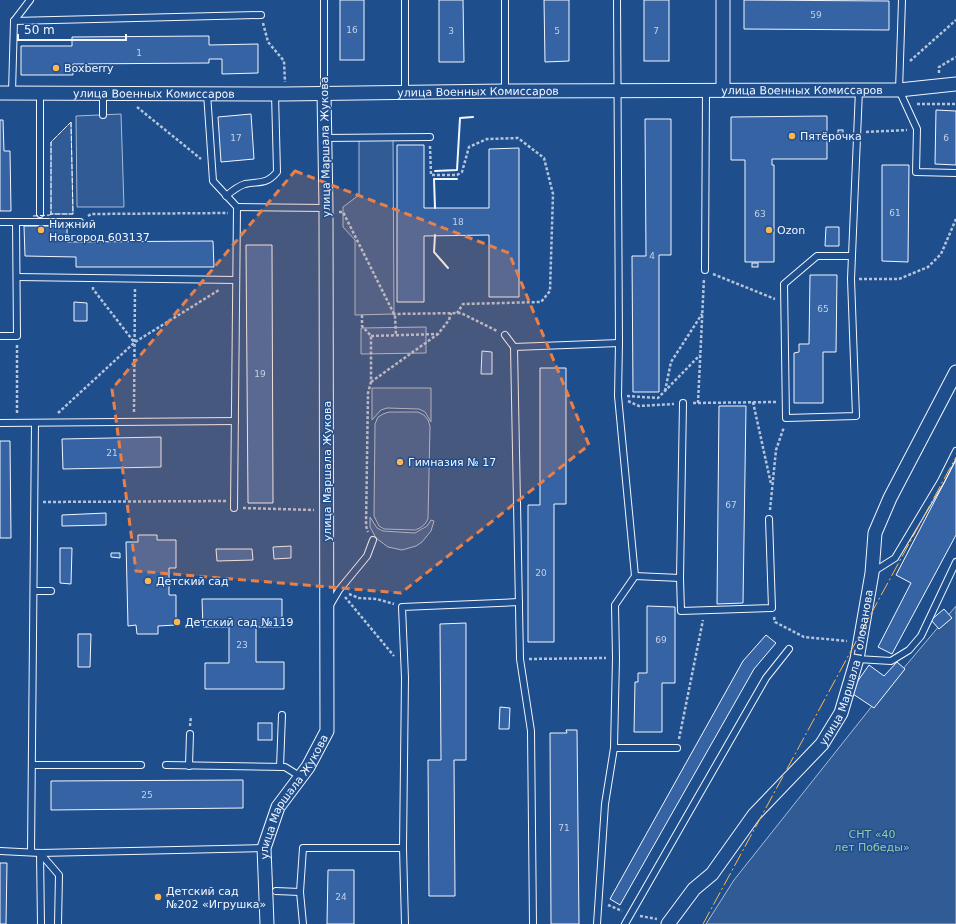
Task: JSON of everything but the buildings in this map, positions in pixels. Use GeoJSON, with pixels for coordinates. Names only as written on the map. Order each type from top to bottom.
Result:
{"type":"FeatureCollection","features":[{"type":"Feature","properties":{"kind":"street"},"geometry":{"type":"LineString","coordinates":[[723,0],[723,90]]}},
{"type":"Feature","properties":{"kind":"street","name":"улица Военных Комиссаров"},"geometry":{"type":"LineString","coordinates":[[6,93],[324,94],[505,91],[899,90],[956,84]]}},
{"type":"Feature","properties":{"kind":"street","name":"улица Маршала Жукова"},"geometry":{"type":"LineString","coordinates":[[267,924],[264,848],[278,807],[308,767],[327,731],[326,210],[324,94]]}},
{"type":"Feature","properties":{"kind":"street","name":"улица Маршала Голованова"},"geometry":{"type":"LineString","coordinates":[[669,923],[694,889],[712,874],[754,815],[822,744],[841,713],[857,659],[872,573],[875,533],[890,498],[956,372]]}},
{"type":"Feature","properties":{"kind":"lane"},"geometry":{"type":"LineString","coordinates":[[6,93],[14,21],[30,0]]}},
{"type":"Feature","properties":{"kind":"lane","name":"улица Маршала Жукова"},"geometry":{"type":"LineString","coordinates":[[324,0],[324,94]]}},
{"type":"Feature","properties":{"kind":"lane"},"geometry":{"type":"LineString","coordinates":[[404,0],[405,92]]}},
{"type":"Feature","properties":{"kind":"lane"},"geometry":{"type":"LineString","coordinates":[[505,0],[505,91]]}},
{"type":"Feature","properties":{"kind":"lane"},"geometry":{"type":"LineString","coordinates":[[597,924],[605,804],[614,748],[616,658],[615,605],[635,576],[618,396],[619,91],[617,0]]}},
{"type":"Feature","properties":{"kind":"lane"},"geometry":{"type":"LineString","coordinates":[[902,0],[899,90],[916,129],[916,172],[956,173]]}},
{"type":"Feature","properties":{"kind":"lane"},"geometry":{"type":"LineString","coordinates":[[14,21],[261,15]]}},
{"type":"Feature","properties":{"kind":"lane"},"geometry":{"type":"LineString","coordinates":[[852,256],[817,256],[784,284],[786,418],[856,416],[851,279],[858,132],[859,90]]}},
{"type":"Feature","properties":{"kind":"lane"},"geometry":{"type":"LineString","coordinates":[[705,270],[706,91]]}},
{"type":"Feature","properties":{"kind":"lane"},"geometry":{"type":"LineString","coordinates":[[40,93],[40,214]]}},
{"type":"Feature","properties":{"kind":"lane"},"geometry":{"type":"LineString","coordinates":[[103,93],[103,115]]}},
{"type":"Feature","properties":{"kind":"lane"},"geometry":{"type":"LineString","coordinates":[[207,93],[213,181],[237,210],[234,508]]}},
{"type":"Feature","properties":{"kind":"lane"},"geometry":{"type":"LineString","coordinates":[[226,196],[234,189],[244,184],[264,182],[271,179],[277,172],[280,94]]}},
{"type":"Feature","properties":{"kind":"lane"},"geometry":{"type":"LineString","coordinates":[[325,138],[430,137]]}},
{"type":"Feature","properties":{"kind":"lane"},"geometry":{"type":"LineString","coordinates":[[237,210],[326,210]]}},
{"type":"Feature","properties":{"kind":"lane"},"geometry":{"type":"LineString","coordinates":[[0,222],[80,222]]}},
{"type":"Feature","properties":{"kind":"lane"},"geometry":{"type":"LineString","coordinates":[[0,336],[17,336],[16,222]]}},
{"type":"Feature","properties":{"kind":"lane"},"geometry":{"type":"LineString","coordinates":[[17,277],[236,280]]}},
{"type":"Feature","properties":{"kind":"lane"},"geometry":{"type":"LineString","coordinates":[[505,335],[514,347],[518,602],[520,659],[531,731],[533,924]]}},
{"type":"Feature","properties":{"kind":"lane"},"geometry":{"type":"LineString","coordinates":[[514,347],[619,343]]}},
{"type":"Feature","properties":{"kind":"lane"},"geometry":{"type":"LineString","coordinates":[[683,403],[680,578],[681,611],[772,608],[769,519]]}},
{"type":"Feature","properties":{"kind":"lane"},"geometry":{"type":"LineString","coordinates":[[0,424],[235,421]]}},
{"type":"Feature","properties":{"kind":"lane"},"geometry":{"type":"LineString","coordinates":[[31,852],[35,423]]}},
{"type":"Feature","properties":{"kind":"lane"},"geometry":{"type":"LineString","coordinates":[[872,573],[895,558],[941,481],[956,451]]}},
{"type":"Feature","properties":{"kind":"lane"},"geometry":{"type":"LineString","coordinates":[[327,610],[340,590],[367,556],[373,540]]}},
{"type":"Feature","properties":{"kind":"lane"},"geometry":{"type":"LineString","coordinates":[[857,659],[891,661],[909,650],[921,636],[956,562]]}},
{"type":"Feature","properties":{"kind":"lane"},"geometry":{"type":"LineString","coordinates":[[635,576],[680,578]]}},
{"type":"Feature","properties":{"kind":"lane"},"geometry":{"type":"LineString","coordinates":[[34,591],[51,590]]}},
{"type":"Feature","properties":{"kind":"lane"},"geometry":{"type":"LineString","coordinates":[[405,924],[403,848],[405,678],[402,606],[518,602]]}},
{"type":"Feature","properties":{"kind":"lane"},"geometry":{"type":"LineString","coordinates":[[625,924],[766,678],[789,649]]}},
{"type":"Feature","properties":{"kind":"lane"},"geometry":{"type":"LineString","coordinates":[[280,767],[282,715]]}},
{"type":"Feature","properties":{"kind":"lane"},"geometry":{"type":"LineString","coordinates":[[189,766],[190,734]]}},
{"type":"Feature","properties":{"kind":"lane"},"geometry":{"type":"LineString","coordinates":[[614,748],[677,748]]}},
{"type":"Feature","properties":{"kind":"lane"},"geometry":{"type":"LineString","coordinates":[[32,765],[142,765]]}},
{"type":"Feature","properties":{"kind":"lane"},"geometry":{"type":"LineString","coordinates":[[166,765],[285,767],[300,777]]}},
{"type":"Feature","properties":{"kind":"lane"},"geometry":{"type":"LineString","coordinates":[[0,850],[40,853],[264,848]]}},
{"type":"Feature","properties":{"kind":"lane"},"geometry":{"type":"LineString","coordinates":[[303,924],[300,892],[303,848],[403,848]]}},
{"type":"Feature","properties":{"kind":"lane"},"geometry":{"type":"LineString","coordinates":[[40,853],[41,924]]}},
{"type":"Feature","properties":{"kind":"lane"},"geometry":{"type":"LineString","coordinates":[[40,853],[59,875],[58,924]]}},
{"type":"Feature","properties":{"kind":"lane"},"geometry":{"type":"LineString","coordinates":[[276,891],[300,892]]}},
{"type":"Feature","properties":{"kind":"path"},"geometry":{"type":"LineString","coordinates":[[261,15],[268,42],[284,61],[280,94]]}},
{"type":"Feature","properties":{"kind":"path"},"geometry":{"type":"LineString","coordinates":[[900,70],[956,20]]}},
{"type":"Feature","properties":{"kind":"path"},"geometry":{"type":"LineString","coordinates":[[939,86],[939,67],[956,57]]}},
{"type":"Feature","properties":{"kind":"path"},"geometry":{"type":"LineString","coordinates":[[905,104],[956,104]]}},
{"type":"Feature","properties":{"kind":"path"},"geometry":{"type":"LineString","coordinates":[[136,107],[213,168]]}},
{"type":"Feature","properties":{"kind":"path"},"geometry":{"type":"LineString","coordinates":[[858,132],[916,129]]}},
{"type":"Feature","properties":{"kind":"path"},"geometry":{"type":"LineString","coordinates":[[430,137],[431,175],[458,175],[462,172],[469,147],[487,140],[518,138],[544,158],[553,194],[550,291],[541,302],[463,304],[457,313]]}},
{"type":"Feature","properties":{"kind":"path"},"geometry":{"type":"LineString","coordinates":[[80,222],[91,214],[237,210]]}},
{"type":"Feature","properties":{"kind":"path"},"geometry":{"type":"LineString","coordinates":[[326,210],[343,212],[394,314],[396,335]]}},
{"type":"Feature","properties":{"kind":"path"},"geometry":{"type":"LineString","coordinates":[[851,279],[899,279],[928,267],[941,254],[956,219]]}},
{"type":"Feature","properties":{"kind":"path"},"geometry":{"type":"LineString","coordinates":[[698,403],[705,270],[784,304]]}},
{"type":"Feature","properties":{"kind":"path"},"geometry":{"type":"LineString","coordinates":[[93,278],[93,289],[135,342]]}},
{"type":"Feature","properties":{"kind":"path"},"geometry":{"type":"LineString","coordinates":[[134,422],[135,279]]}},
{"type":"Feature","properties":{"kind":"path"},"geometry":{"type":"LineString","coordinates":[[48,423],[135,342],[236,280]]}},
{"type":"Feature","properties":{"kind":"path"},"geometry":{"type":"LineString","coordinates":[[371,382],[438,334],[449,320],[451,313]]}},
{"type":"Feature","properties":{"kind":"path"},"geometry":{"type":"LineString","coordinates":[[394,314],[461,313],[505,335]]}},
{"type":"Feature","properties":{"kind":"path"},"geometry":{"type":"LineString","coordinates":[[665,391],[672,362],[703,314]]}},
{"type":"Feature","properties":{"kind":"path"},"geometry":{"type":"LineString","coordinates":[[362,315],[362,326],[371,336],[371,382],[368,393],[366,526],[373,540]]}},
{"type":"Feature","properties":{"kind":"path"},"geometry":{"type":"LineString","coordinates":[[371,336],[438,334]]}},
{"type":"Feature","properties":{"kind":"path"},"geometry":{"type":"LineString","coordinates":[[17,336],[17,423]]}},
{"type":"Feature","properties":{"kind":"path"},"geometry":{"type":"LineString","coordinates":[[618,396],[658,398],[701,355]]}},
{"type":"Feature","properties":{"kind":"path"},"geometry":{"type":"LineString","coordinates":[[618,396],[639,406],[683,403],[786,402]]}},
{"type":"Feature","properties":{"kind":"path"},"geometry":{"type":"LineString","coordinates":[[753,402],[772,487]]}},
{"type":"Feature","properties":{"kind":"path"},"geometry":{"type":"LineString","coordinates":[[769,519],[776,450],[786,418]]}},
{"type":"Feature","properties":{"kind":"path"},"geometry":{"type":"LineString","coordinates":[[34,502],[234,501]]}},
{"type":"Feature","properties":{"kind":"path"},"geometry":{"type":"LineString","coordinates":[[234,508],[316,510]]}},
{"type":"Feature","properties":{"kind":"path"},"geometry":{"type":"LineString","coordinates":[[340,590],[359,598],[377,599],[402,606]]}},
{"type":"Feature","properties":{"kind":"path"},"geometry":{"type":"LineString","coordinates":[[340,590],[383,642]]}},
{"type":"Feature","properties":{"kind":"path"},"geometry":{"type":"LineString","coordinates":[[772,608],[775,622],[804,637],[859,643]]}},
{"type":"Feature","properties":{"kind":"path"},"geometry":{"type":"LineString","coordinates":[[677,748],[705,610]]}},
{"type":"Feature","properties":{"kind":"path"},"geometry":{"type":"LineString","coordinates":[[520,659],[616,658]]}},
{"type":"Feature","properties":{"kind":"path"},"geometry":{"type":"LineString","coordinates":[[598,902],[631,914],[669,923]]}},
{"type":"Feature","properties":{"kind":"highlighted area"},"geometry":{"type":"Polygon","coordinates":[[[295,171],[509,253],[589,445],[401,593],[136,571],[112,389],[295,171]]]}},
{"type":"Feature","properties":{"kind":"shaded area"},"geometry":{"type":"Polygon","coordinates":[[[121,114],[124,207],[77,207],[76,116],[121,114]]]}},
{"type":"Feature","properties":{"kind":"shaded area"},"geometry":{"type":"Polygon","coordinates":[[[71,122],[73,214],[51,214],[51,142],[71,122]]]}},
{"type":"Feature","properties":{"kind":"shaded area"},"geometry":{"type":"Polygon","coordinates":[[[359,137],[393,137],[394,314],[355,315],[355,240],[343,227],[343,207],[359,195],[359,137]]]}},
{"type":"Feature","properties":{"kind":"shaded area"},"geometry":{"type":"Polygon","coordinates":[[[426,327],[426,353],[361,354],[361,328],[426,327]]]}},
{"type":"Feature","properties":{"kind":"shaded area"},"geometry":{"type":"Polygon","coordinates":[[[372,388],[431,388],[431,422],[425,412],[419,409],[387,408],[381,410],[372,420],[372,388]]]}},
{"type":"Feature","properties":{"kind":"shaded area"},"geometry":{"type":"Polygon","coordinates":[[[389,412],[418,412],[424,415],[430,426],[428,519],[425,524],[415,530],[384,529],[379,526],[374,516],[375,424],[378,417],[389,412]]]}},
{"type":"Feature","properties":{"kind":"shaded area"},"geometry":{"type":"Polygon","coordinates":[[[370,517],[377,528],[383,531],[415,533],[427,526],[431,520],[434,521],[431,531],[422,542],[416,546],[402,550],[388,547],[376,538],[370,527],[370,517]]]}},
{"type":"Feature","properties":{"kind":"shaded area","name":"СНТ «40 лет Победы»"},"geometry":{"type":"Polygon","coordinates":[[[956,606],[956,924],[706,924],[734,880],[876,701],[956,606]]]}},
{"type":"Feature","properties":{"kind":"fence"},"geometry":{"type":"LineString","coordinates":[[71,122],[73,214],[51,214],[51,142],[71,122]]}},
{"type":"Feature","properties":{"kind":"fence"},"geometry":{"type":"LineString","coordinates":[[33,216],[51,214]]}},
{"type":"Feature","properties":{"kind":"wall"},"geometry":{"type":"LineString","coordinates":[[435,171],[457,170],[460,118],[473,117]]}},
{"type":"Feature","properties":{"kind":"wall"},"geometry":{"type":"LineString","coordinates":[[435,208],[434,179],[457,179]]}},
{"type":"Feature","properties":{"kind":"wall"},"geometry":{"type":"LineString","coordinates":[[435,235],[434,252],[448,268]]}},
{"type":"Feature","properties":{"kind":"power"},"geometry":{"type":"LineString","coordinates":[[703,924],[956,457]]}},
{"type":"Feature","properties":{"kind":"place","name":"Boxberry"},"geometry":{"type":"Point","coordinates":[56,68]}},
{"type":"Feature","properties":{"kind":"place","name":"Пятёрочка"},"geometry":{"type":"Point","coordinates":[792,136]}},
{"type":"Feature","properties":{"kind":"place","name":"Нижний Новгород 603137"},"geometry":{"type":"Point","coordinates":[41,230]}},
{"type":"Feature","properties":{"kind":"place","name":"Ozon"},"geometry":{"type":"Point","coordinates":[769,230]}},
{"type":"Feature","properties":{"kind":"place","name":"Гимназия № 17"},"geometry":{"type":"Point","coordinates":[400,462]}},
{"type":"Feature","properties":{"kind":"place","name":"Детский сад"},"geometry":{"type":"Point","coordinates":[148,581]}},
{"type":"Feature","properties":{"kind":"place","name":"Детский сад №119"},"geometry":{"type":"Point","coordinates":[177,622]}},
{"type":"Feature","properties":{"kind":"place","name":"Детский сад №202 «Игрушка»"},"geometry":{"type":"Point","coordinates":[158,897]}}]}
